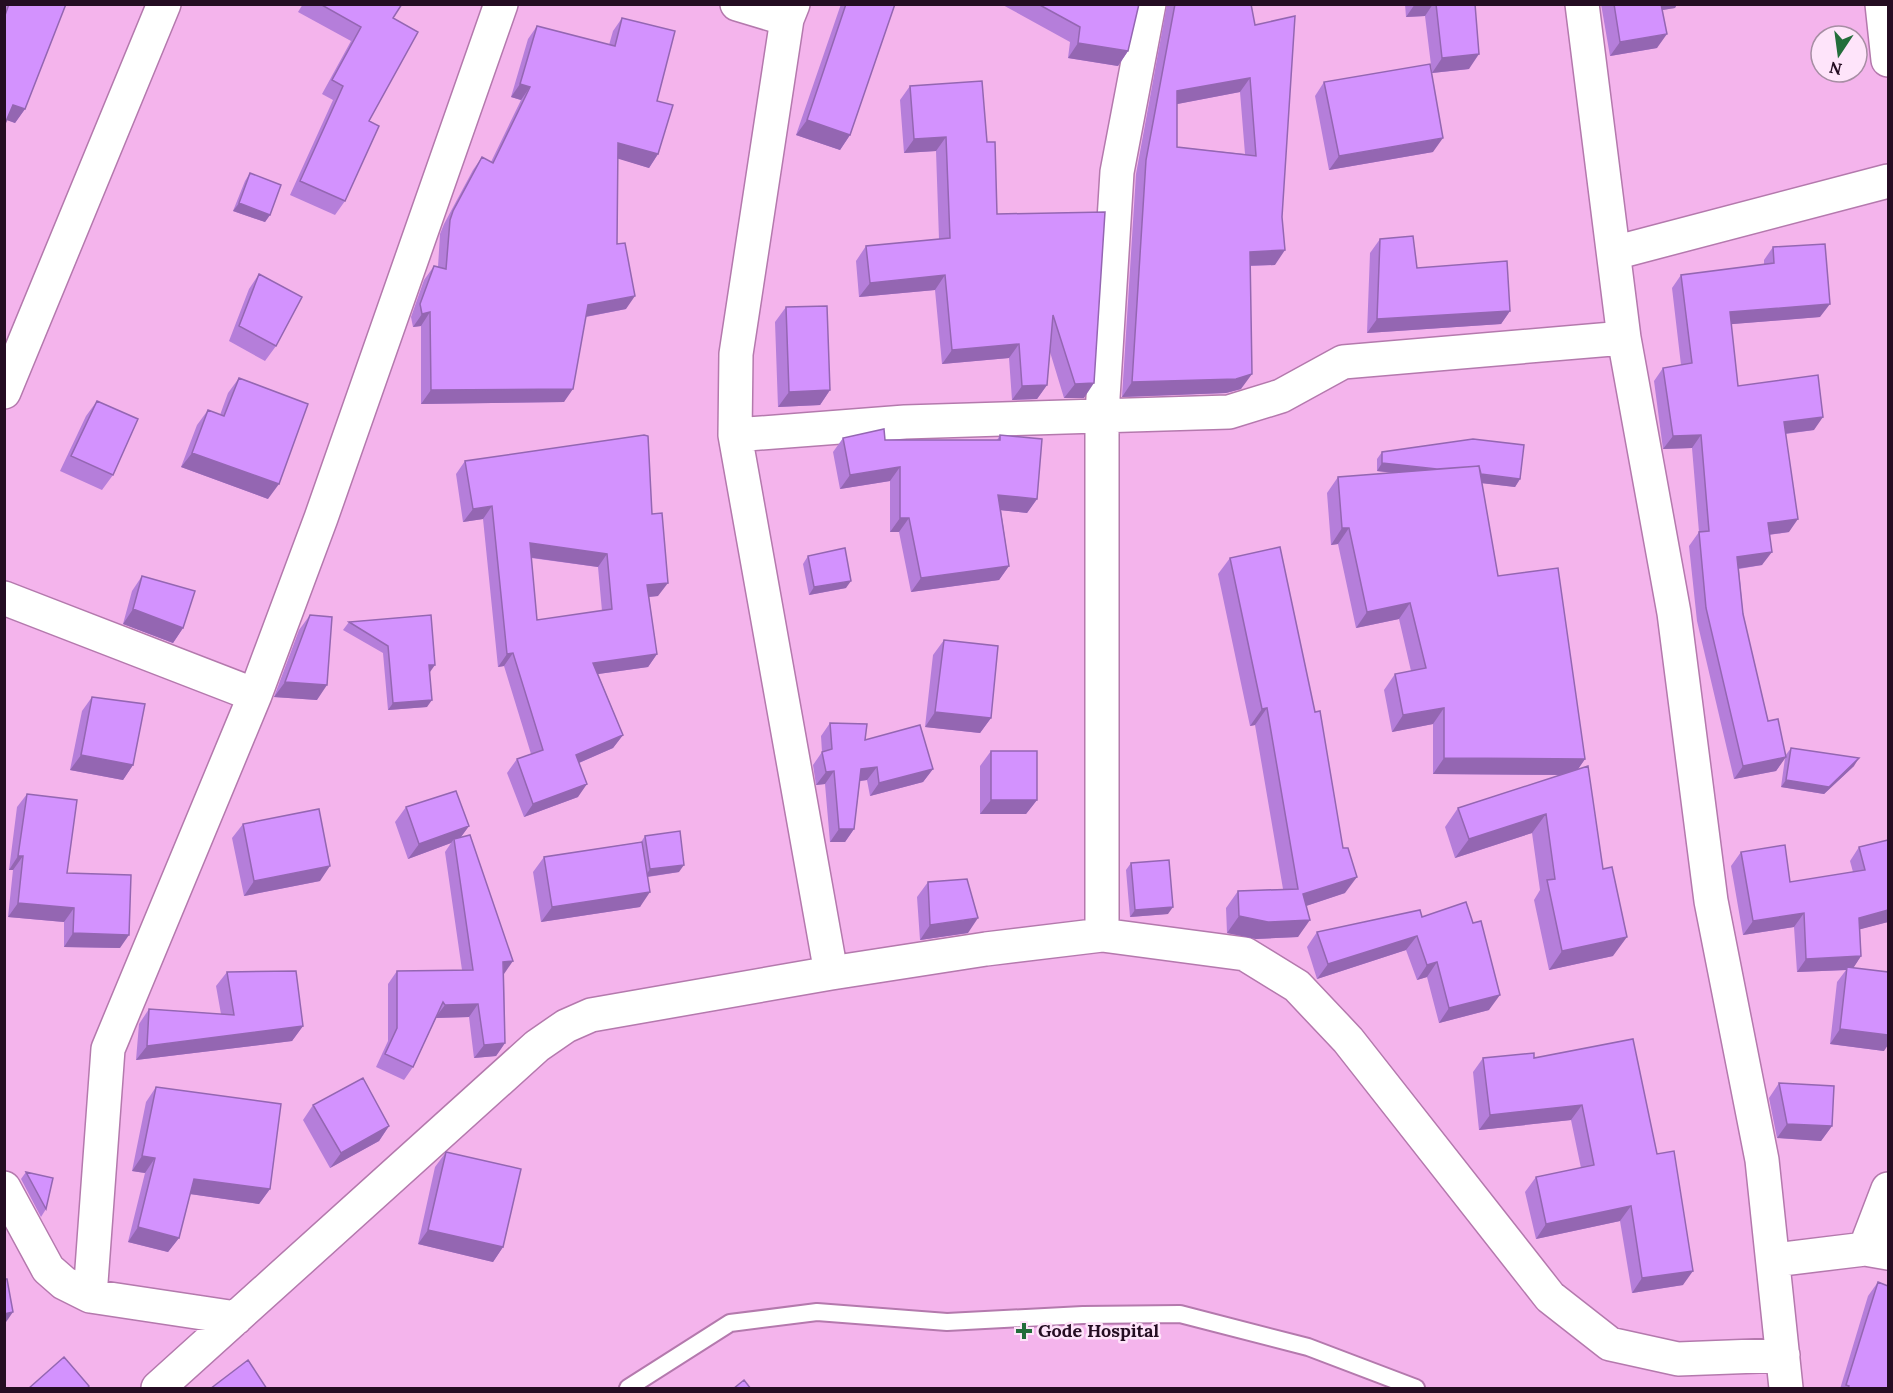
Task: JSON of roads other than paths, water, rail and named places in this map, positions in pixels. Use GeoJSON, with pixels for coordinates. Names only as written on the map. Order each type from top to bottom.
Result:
{"type":"FeatureCollection","features":[{"type":"Feature","properties":{"kind":"street"},"geometry":{"type":"LineString","coordinates":[[4,393],[164,4]]}},
{"type":"Feature","properties":{"kind":"street"},"geometry":{"type":"LineString","coordinates":[[90,1296],[108,1049],[255,695],[321,518],[501,4]]}},
{"type":"Feature","properties":{"kind":"street"},"geometry":{"type":"LineString","coordinates":[[737,4],[790,12],[736,354],[735,435],[831,973]]}},
{"type":"Feature","properties":{"kind":"street"},"geometry":{"type":"LineString","coordinates":[[1102,935],[1102,414],[1117,172],[1149,4]]}},
{"type":"Feature","properties":{"kind":"street"},"geometry":{"type":"LineString","coordinates":[[1582,4],[1624,338],[1674,613],[1711,901],[1762,1160],[1786,1389]]}},
{"type":"Feature","properties":{"kind":"street"},"geometry":{"type":"LineString","coordinates":[[1882,4],[1888,60]]}},
{"type":"Feature","properties":{"kind":"street"},"geometry":{"type":"LineString","coordinates":[[1614,253],[1888,181]]}},
{"type":"Feature","properties":{"kind":"street"},"geometry":{"type":"LineString","coordinates":[[735,435],[905,422],[1102,414],[1229,412],[1281,396],[1343,362],[1624,338]]}},
{"type":"Feature","properties":{"kind":"street"},"geometry":{"type":"LineString","coordinates":[[4,598],[255,695]]}},
{"type":"Feature","properties":{"kind":"street"},"geometry":{"type":"LineString","coordinates":[[158,1389],[537,1046],[566,1026],[591,1015],[831,973],[986,949],[1102,935],[1245,954],[1297,986],[1348,1040],[1550,1297],[1610,1344],[1678,1359],[1783,1355]]}},
{"type":"Feature","properties":{"kind":"street"},"geometry":{"type":"LineString","coordinates":[[4,1188],[48,1269],[64,1283],[90,1296],[236,1318]]}},
{"type":"Feature","properties":{"kind":"street"},"geometry":{"type":"LineString","coordinates":[[1774,1260],[1877,1251],[1888,1190]]}},
{"type":"Feature","properties":{"kind":"lane"},"geometry":{"type":"LineString","coordinates":[[628,1389],[730,1323],[817,1312],[947,1322],[1083,1315],[1180,1314],[1308,1347],[1416,1389]]}},
{"type":"Feature","properties":{"kind":"place","name":"Gode Hospital"},"geometry":{"type":"Point","coordinates":[1024,1331]}}]}
